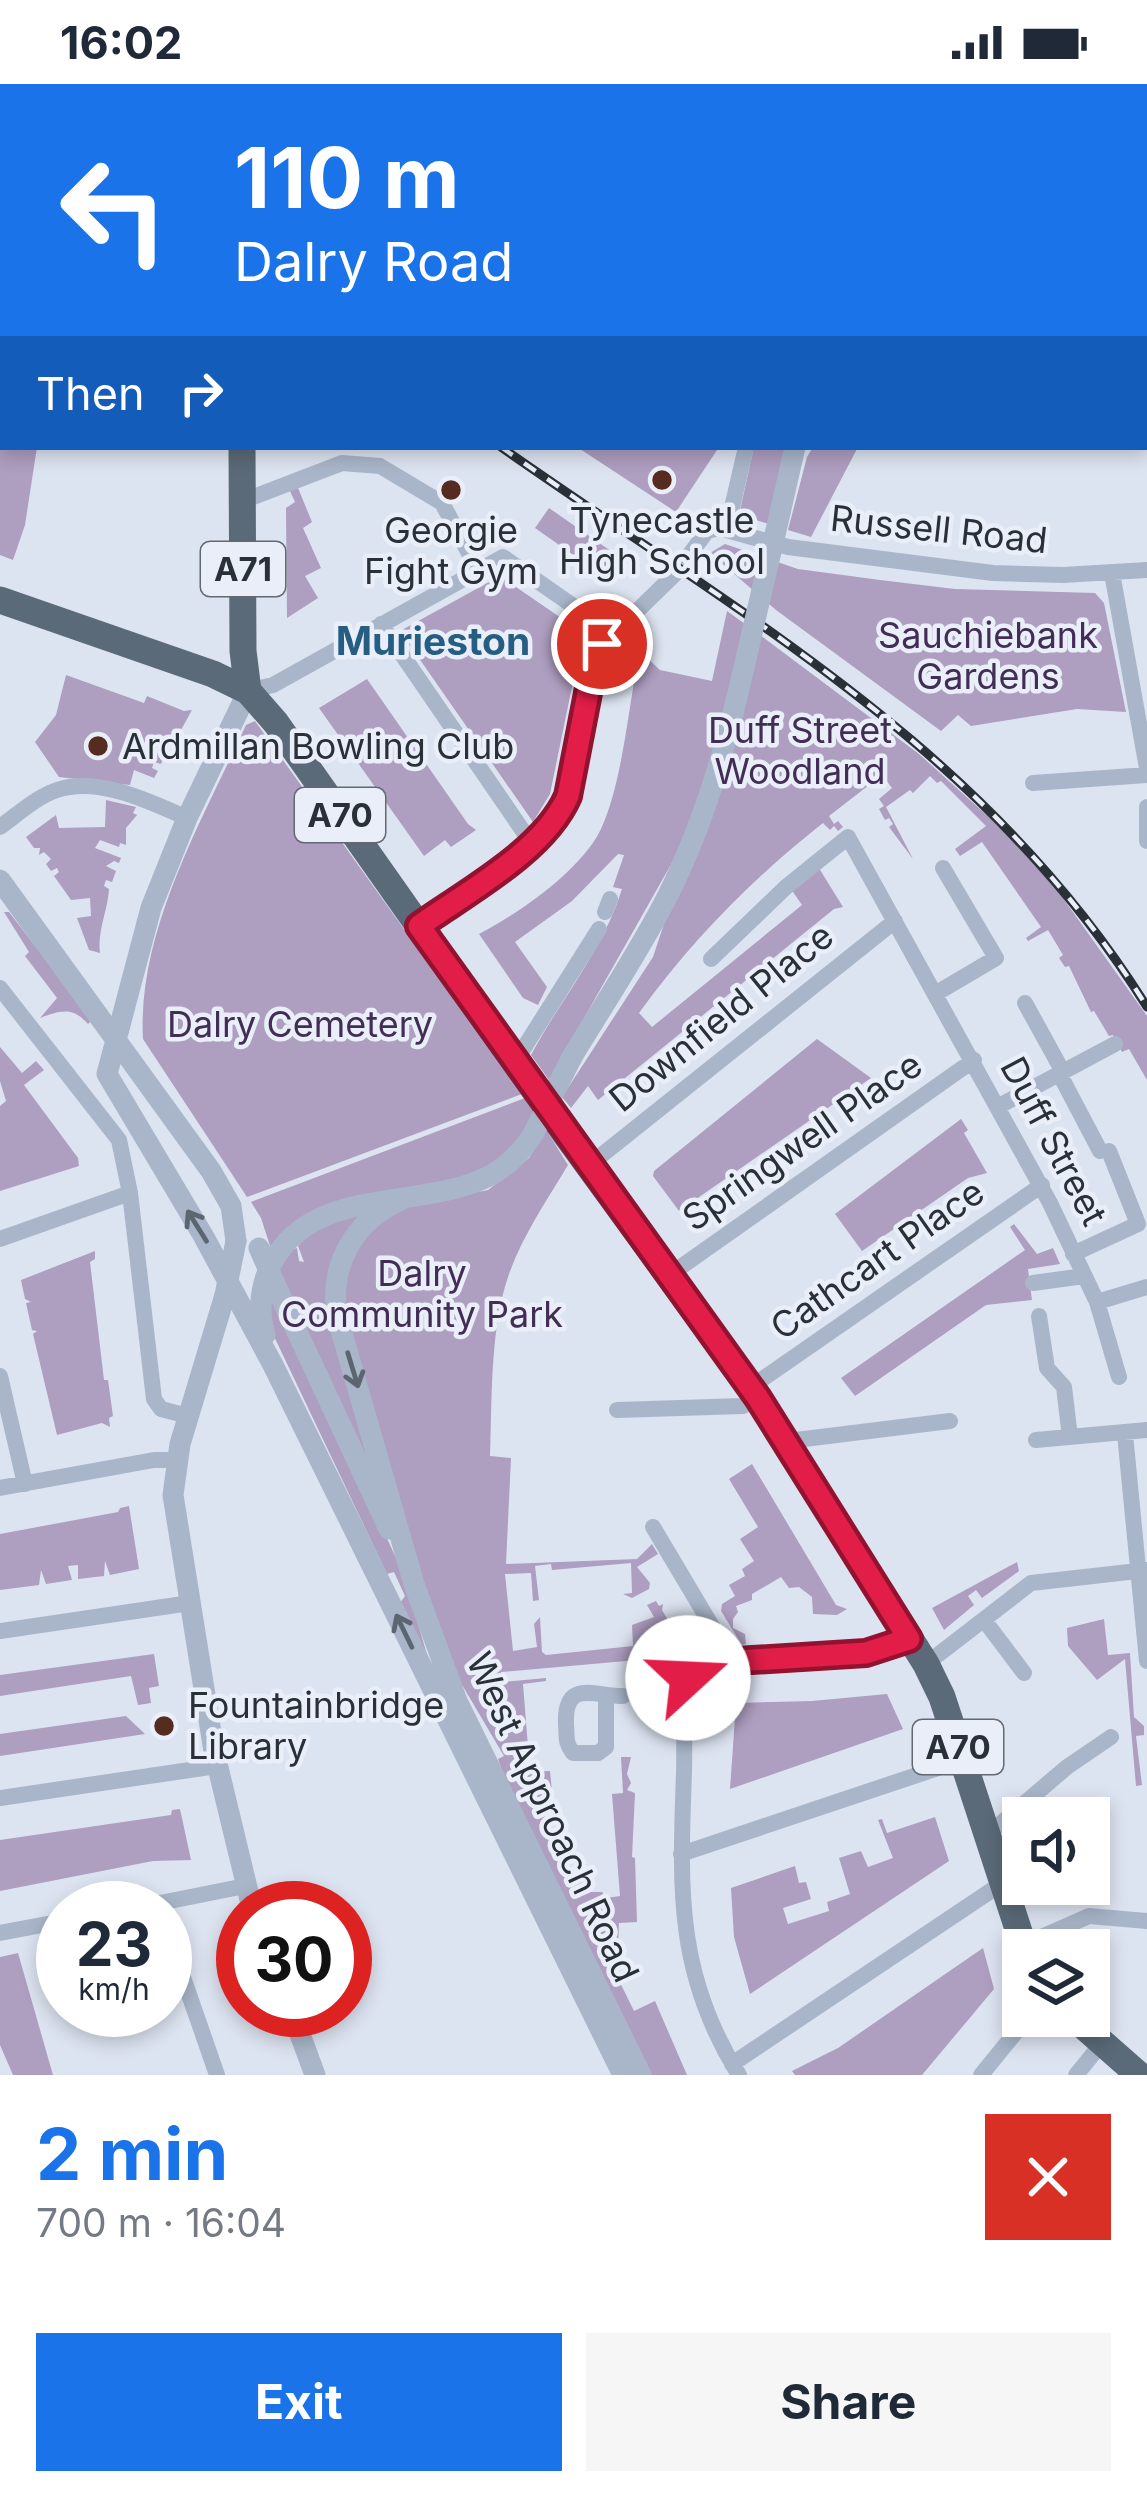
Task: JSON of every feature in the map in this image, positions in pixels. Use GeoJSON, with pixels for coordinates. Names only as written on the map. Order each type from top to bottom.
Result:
{"type":"FeatureCollection","features":[{"type":"Feature","properties":{"kind":"main road","name":"A71"},"geometry":{"type":"LineString","coordinates":[[242,450],[243,651],[248,692]]}},
{"type":"Feature","properties":{"kind":"main road","name":"A70"},"geometry":{"type":"LineString","coordinates":[[0,600],[191,666],[248,692],[276,723],[788,1441],[926,1664],[942,1697],[1017,1929]]}},
{"type":"Feature","properties":{"kind":"main road"},"geometry":{"type":"LineString","coordinates":[[1095,2037],[1139,2075]]}},
{"type":"Feature","properties":{"kind":"street"},"geometry":{"type":"LineString","coordinates":[[419,926],[551,826],[568,796],[596,652],[676,573],[707,531],[727,529],[745,450]]}},
{"type":"Feature","properties":{"kind":"street","name":"West Approach Road"},"geometry":{"type":"LineString","coordinates":[[273,1365],[260,1301],[265,1278],[282,1246],[320,1217],[487,1178],[510,1162],[532,1136],[572,1057],[645,937],[690,847],[728,736],[794,450]]}},
{"type":"Feature","properties":{"kind":"street"},"geometry":{"type":"LineString","coordinates":[[243,501],[353,462],[387,469],[442,503],[485,567]]}},
{"type":"Feature","properties":{"kind":"street","name":"Russell Road"},"geometry":{"type":"LineString","coordinates":[[727,529],[788,547],[1006,574],[1147,570]]}},
{"type":"Feature","properties":{"kind":"street"},"geometry":{"type":"LineString","coordinates":[[248,692],[274,685],[503,557],[612,633]]}},
{"type":"Feature","properties":{"kind":"street"},"geometry":{"type":"LineString","coordinates":[[1033,783],[1147,772],[1112,573]]}},
{"type":"Feature","properties":{"kind":"street"},"geometry":{"type":"LineString","coordinates":[[381,624],[532,844]]}},
{"type":"Feature","properties":{"kind":"street","name":"West Approach Road"},"geometry":{"type":"LineString","coordinates":[[248,692],[188,818],[140,944],[119,1039],[109,1056],[110,1080],[204,1237],[273,1365],[622,2075]]}},
{"type":"Feature","properties":{"kind":"street"},"geometry":{"type":"LineString","coordinates":[[0,827],[52,792],[70,787],[130,795],[188,818]]}},
{"type":"Feature","properties":{"kind":"street"},"geometry":{"type":"LineString","coordinates":[[1147,807],[1147,841]]}},
{"type":"Feature","properties":{"kind":"street","name":"Duff Street"},"geometry":{"type":"LineString","coordinates":[[712,959],[786,886],[848,837],[1042,1185],[1072,1254],[1138,1225],[1105,1151],[1061,1072]]}},
{"type":"Feature","properties":{"kind":"street"},"geometry":{"type":"LineString","coordinates":[[935,994],[996,958],[943,868]]}},
{"type":"Feature","properties":{"kind":"street","name":"West Approach Road"},"geometry":{"type":"LineString","coordinates":[[0,880],[119,1039],[259,1248],[414,1584],[467,1722],[641,2075]]}},
{"type":"Feature","properties":{"kind":"street"},"geometry":{"type":"LineString","coordinates":[[515,1062],[605,913]]}},
{"type":"Feature","properties":{"kind":"street","name":"Downfield Place"},"geometry":{"type":"LineString","coordinates":[[589,1166],[895,921]]}},
{"type":"Feature","properties":{"kind":"street"},"geometry":{"type":"LineString","coordinates":[[0,988],[116,1133],[130,1193],[154,1399],[161,1409],[188,1416]]}},
{"type":"Feature","properties":{"kind":"street"},"geometry":{"type":"LineString","coordinates":[[1025,1003],[1061,1072]]}},
{"type":"Feature","properties":{"kind":"street"},"geometry":{"type":"LineString","coordinates":[[999,1106],[1115,1044]]}},
{"type":"Feature","properties":{"kind":"street","name":"Springwell Place"},"geometry":{"type":"LineString","coordinates":[[668,1276],[974,1060]]}},
{"type":"Feature","properties":{"kind":"street","name":"Cathcart Place"},"geometry":{"type":"LineString","coordinates":[[754,1392],[1042,1185]]}},
{"type":"Feature","properties":{"kind":"street"},"geometry":{"type":"LineString","coordinates":[[0,1239],[130,1193]]}},
{"type":"Feature","properties":{"kind":"street","name":"West Approach Road"},"geometry":{"type":"LineString","coordinates":[[400,1200],[377,1210],[351,1241],[338,1268],[335,1303],[414,1584]]}},
{"type":"Feature","properties":{"kind":"street"},"geometry":{"type":"LineString","coordinates":[[234,1214],[236,1241],[226,1295],[176,1460],[173,1495],[217,1766],[244,1881]]}},
{"type":"Feature","properties":{"kind":"street"},"geometry":{"type":"LineString","coordinates":[[1072,1254],[1097,1302],[1119,1377]]}},
{"type":"Feature","properties":{"kind":"street"},"geometry":{"type":"LineString","coordinates":[[1033,1283],[1084,1276]]}},
{"type":"Feature","properties":{"kind":"street"},"geometry":{"type":"LineString","coordinates":[[1097,1302],[1147,1287]]}},
{"type":"Feature","properties":{"kind":"street"},"geometry":{"type":"LineString","coordinates":[[1039,1316],[1048,1372],[1064,1387],[1070,1437]]}},
{"type":"Feature","properties":{"kind":"street"},"geometry":{"type":"LineString","coordinates":[[0,1376],[25,1484]]}},
{"type":"Feature","properties":{"kind":"street"},"geometry":{"type":"LineString","coordinates":[[617,1410],[743,1406],[754,1392]]}},
{"type":"Feature","properties":{"kind":"street"},"geometry":{"type":"LineString","coordinates":[[788,1441],[950,1421]]}},
{"type":"Feature","properties":{"kind":"street"},"geometry":{"type":"LineString","coordinates":[[1036,1440],[1147,1430]]}},
{"type":"Feature","properties":{"kind":"street"},"geometry":{"type":"LineString","coordinates":[[1125,1434],[1142,1571],[1147,1661]]}},
{"type":"Feature","properties":{"kind":"street"},"geometry":{"type":"LineString","coordinates":[[0,1488],[176,1460]]}},
{"type":"Feature","properties":{"kind":"street"},"geometry":{"type":"LineString","coordinates":[[653,1527],[732,1660]]}},
{"type":"Feature","properties":{"kind":"street"},"geometry":{"type":"LineString","coordinates":[[926,1664],[1031,1583],[1142,1571]]}},
{"type":"Feature","properties":{"kind":"street"},"geometry":{"type":"LineString","coordinates":[[0,1631],[190,1604]]}},
{"type":"Feature","properties":{"kind":"street"},"geometry":{"type":"LineString","coordinates":[[984,1620],[1024,1673]]}},
{"type":"Feature","properties":{"kind":"street"},"geometry":{"type":"LineString","coordinates":[[909,1639],[866,1653],[695,1666],[687,1686],[681,1901],[689,1956],[704,2002],[736,2070],[1001,1884]]}},
{"type":"Feature","properties":{"kind":"street"},"geometry":{"type":"LineString","coordinates":[[986,1836],[1067,1767],[1112,1737]]}},
{"type":"Feature","properties":{"kind":"street"},"geometry":{"type":"LineString","coordinates":[[681,1854],[962,1760]]}},
{"type":"Feature","properties":{"kind":"street"},"geometry":{"type":"LineString","coordinates":[[0,1798],[217,1766]]}},
{"type":"Feature","properties":{"kind":"street"},"geometry":{"type":"LineString","coordinates":[[1061,1929],[1088,1916],[1147,1922]]}},
{"type":"Feature","properties":{"kind":"street"},"geometry":{"type":"LineString","coordinates":[[0,1933],[36,1927]]}},
{"type":"Feature","properties":{"kind":"street"},"geometry":{"type":"LineString","coordinates":[[192,2003],[217,2075]]}},
{"type":"Feature","properties":{"kind":"street"},"geometry":{"type":"LineString","coordinates":[[301,2037],[315,2075]]}},
{"type":"Feature","properties":{"kind":"street"},"geometry":{"type":"LineString","coordinates":[[981,2075],[1011,2037]]}},
{"type":"Feature","properties":{"kind":"street"},"geometry":{"type":"LineString","coordinates":[[1076,2075],[1102,2043]]}},
{"type":"Feature","properties":{"kind":"green space"},"geometry":{"type":"Polygon","coordinates":[[[0,450],[37,450],[25,525],[13,560],[0,555],[0,450]]]}},
{"type":"Feature","properties":{"kind":"green space"},"geometry":{"type":"Polygon","coordinates":[[[582,450],[717,450],[676,512],[582,450]]]}},
{"type":"Feature","properties":{"kind":"green space"},"geometry":{"type":"Polygon","coordinates":[[[753,450],[786,450],[769,524],[739,515],[753,450]]]}},
{"type":"Feature","properties":{"kind":"green space"},"geometry":{"type":"Polygon","coordinates":[[[811,450],[856,450],[811,537],[788,530],[811,450]]]}},
{"type":"Feature","properties":{"kind":"green space"},"geometry":{"type":"Polygon","coordinates":[[[298,488],[312,522],[303,528],[321,568],[305,576],[318,598],[287,618],[286,508],[295,502],[290,491],[298,488]]]}},
{"type":"Feature","properties":{"kind":"green space"},"geometry":{"type":"Polygon","coordinates":[[[549,508],[628,563],[612,582],[535,528],[549,508]]]}},
{"type":"Feature","properties":{"kind":"green space","name":"Sauchiebank Gardens"},"geometry":{"type":"Polygon","coordinates":[[[725,544],[798,569],[880,580],[955,589],[1095,593],[1104,603],[1126,712],[1077,709],[971,726],[958,715],[941,731],[776,610],[710,553],[725,544]]]}},
{"type":"Feature","properties":{"kind":"green space"},"geometry":{"type":"Polygon","coordinates":[[[500,576],[583,633],[550,794],[533,822],[400,631],[500,576]]]}},
{"type":"Feature","properties":{"kind":"green space"},"geometry":{"type":"Polygon","coordinates":[[[727,611],[745,624],[731,691],[686,838],[549,1080],[531,1055],[604,933],[622,889],[613,887],[624,855],[618,854],[572,901],[515,942],[547,987],[538,1005],[523,998],[479,934],[563,876],[600,831],[619,772],[637,665],[645,656],[660,670],[712,681],[727,611]]]}},
{"type":"Feature","properties":{"kind":"green space","name":"Duff Street Woodland"},"geometry":{"type":"Polygon","coordinates":[[[760,635],[919,754],[1013,839],[1055,887],[1147,1016],[1147,1080],[1129,1049],[1122,1052],[1091,1012],[1048,930],[1028,941],[1041,927],[982,842],[960,856],[955,849],[986,826],[930,776],[913,793],[910,790],[886,807],[913,859],[879,809],[884,806],[879,799],[892,788],[882,775],[829,816],[843,827],[830,830],[823,823],[748,888],[680,960],[639,1013],[652,1027],[802,905],[791,889],[817,865],[843,907],[834,909],[598,1100],[588,1086],[571,1108],[562,1097],[653,957],[760,635]]]}},
{"type":"Feature","properties":{"kind":"green space"},"geometry":{"type":"Polygon","coordinates":[[[66,675],[144,703],[147,696],[192,710],[161,764],[154,762],[152,768],[158,771],[154,778],[134,770],[130,785],[59,777],[35,742],[56,715],[66,675]]]}},
{"type":"Feature","properties":{"kind":"green space"},"geometry":{"type":"Polygon","coordinates":[[[367,679],[476,830],[451,847],[445,840],[424,856],[319,708],[367,679]]]}},
{"type":"Feature","properties":{"kind":"green space","name":"Dalry Cemetery"},"geometry":{"type":"Polygon","coordinates":[[[255,721],[522,1094],[247,1197],[143,1039],[144,998],[161,918],[210,799],[246,725],[255,721]]]}},
{"type":"Feature","properties":{"kind":"green space"},"geometry":{"type":"Polygon","coordinates":[[[106,800],[136,807],[133,813],[137,815],[126,828],[126,845],[100,840],[95,848],[121,858],[106,866],[116,871],[112,882],[106,880],[104,886],[109,889],[100,953],[89,950],[77,918],[91,916],[90,898],[71,900],[54,876],[57,868],[51,871],[46,864],[51,859],[44,852],[39,855],[40,848],[34,848],[26,837],[56,815],[59,828],[105,827],[106,800]]]}},
{"type":"Feature","properties":{"kind":"green space"},"geometry":{"type":"Polygon","coordinates":[[[4,912],[9,912],[92,1020],[88,1024],[66,1012],[40,1018],[57,998],[25,956],[29,952],[4,912]]]}},
{"type":"Feature","properties":{"kind":"green space"},"geometry":{"type":"Polygon","coordinates":[[[817,1039],[871,1078],[679,1211],[654,1171],[817,1039]]]}},
{"type":"Feature","properties":{"kind":"green space"},"geometry":{"type":"Polygon","coordinates":[[[0,1047],[22,1073],[36,1061],[44,1070],[24,1085],[78,1158],[79,1166],[0,1191],[0,1106],[6,1101],[0,1081],[0,1047]]]}},
{"type":"Feature","properties":{"kind":"green space"},"geometry":{"type":"Polygon","coordinates":[[[525,1098],[536,1113],[512,1151],[473,1175],[331,1206],[272,1252],[251,1202],[525,1098]]]}},
{"type":"Feature","properties":{"kind":"green space"},"geometry":{"type":"Polygon","coordinates":[[[961,1119],[987,1173],[968,1178],[862,1251],[835,1214],[961,1119]]]}},
{"type":"Feature","properties":{"kind":"green space","name":"Dalry Community Park"},"geometry":{"type":"Polygon","coordinates":[[[545,1128],[568,1165],[512,1265],[495,1344],[490,1456],[511,1458],[506,1564],[637,1559],[652,1544],[658,1554],[637,1567],[650,1583],[649,1589],[632,1598],[623,1594],[632,1593],[631,1563],[552,1570],[551,1564],[535,1566],[539,1600],[533,1601],[531,1573],[505,1574],[513,1651],[537,1647],[534,1624],[540,1617],[546,1655],[633,1646],[632,1625],[654,1617],[647,1605],[656,1601],[663,1604],[669,1622],[656,1629],[665,1646],[694,1631],[696,1625],[709,1646],[672,1651],[671,1657],[501,1672],[503,1682],[546,1678],[523,1684],[530,1772],[550,1771],[553,1801],[539,1802],[567,1870],[579,1870],[579,1882],[590,1882],[591,1892],[602,1892],[606,1898],[620,1896],[612,1794],[623,1793],[621,1757],[631,1757],[627,1790],[635,1793],[632,1857],[637,1922],[619,1923],[618,1946],[606,1954],[634,2011],[655,2001],[687,2075],[648,2075],[514,1805],[498,1759],[504,1756],[458,1678],[418,1570],[346,1326],[344,1271],[369,1227],[402,1207],[488,1190],[529,1158],[545,1128]]]}},
{"type":"Feature","properties":{"kind":"green space"},"geometry":{"type":"Polygon","coordinates":[[[373,1208],[332,1274],[395,1523],[277,1265],[285,1252],[297,1248],[299,1261],[304,1262],[298,1246],[313,1227],[373,1208]]]}},
{"type":"Feature","properties":{"kind":"green space"},"geometry":{"type":"Polygon","coordinates":[[[1014,1224],[1037,1254],[1053,1248],[1060,1264],[1028,1269],[1032,1300],[986,1305],[855,1396],[841,1378],[1025,1250],[1010,1227],[1014,1224]]]}},
{"type":"Feature","properties":{"kind":"green space"},"geometry":{"type":"Polygon","coordinates":[[[95,1251],[90,1262],[113,1416],[110,1427],[102,1423],[57,1435],[33,1334],[37,1331],[32,1330],[26,1303],[31,1302],[25,1299],[21,1280],[95,1251]]]}},
{"type":"Feature","properties":{"kind":"green space"},"geometry":{"type":"Polygon","coordinates":[[[269,1283],[403,1573],[428,1658],[400,1603],[405,1596],[394,1572],[387,1574],[271,1330],[269,1283]]]}},
{"type":"Feature","properties":{"kind":"green space"},"geometry":{"type":"Polygon","coordinates":[[[752,1464],[836,1605],[847,1609],[837,1615],[813,1614],[812,1597],[799,1587],[789,1588],[781,1577],[752,1594],[752,1600],[736,1606],[733,1628],[745,1634],[742,1645],[721,1611],[722,1604],[735,1596],[729,1585],[745,1576],[742,1569],[754,1561],[740,1539],[758,1527],[729,1479],[752,1464]]]}},
{"type":"Feature","properties":{"kind":"green space"},"geometry":{"type":"Polygon","coordinates":[[[129,1506],[139,1569],[110,1575],[105,1561],[104,1576],[78,1579],[78,1565],[68,1566],[72,1580],[46,1584],[41,1570],[39,1585],[0,1590],[0,1534],[129,1506]]]}},
{"type":"Feature","properties":{"kind":"green space"},"geometry":{"type":"Polygon","coordinates":[[[1017,1562],[1019,1571],[982,1598],[976,1590],[968,1596],[974,1605],[944,1630],[932,1608],[1017,1562]]]}},
{"type":"Feature","properties":{"kind":"green space"},"geometry":{"type":"Polygon","coordinates":[[[1104,1619],[1108,1655],[1130,1653],[1134,1717],[1144,1726],[1144,1735],[1136,1736],[1142,1785],[1136,1786],[1125,1659],[1097,1680],[1068,1646],[1067,1628],[1104,1619]]]}},
{"type":"Feature","properties":{"kind":"green space"},"geometry":{"type":"Polygon","coordinates":[[[154,1654],[159,1686],[149,1688],[151,1703],[138,1705],[131,1676],[0,1696],[0,1675],[154,1654]]]}},
{"type":"Feature","properties":{"kind":"green space"},"geometry":{"type":"Polygon","coordinates":[[[887,1694],[903,1729],[730,1789],[736,1703],[887,1694]]]}},
{"type":"Feature","properties":{"kind":"green space"},"geometry":{"type":"Polygon","coordinates":[[[126,1716],[145,1734],[0,1756],[0,1734],[126,1716]]]}},
{"type":"Feature","properties":{"kind":"green space"},"geometry":{"type":"Polygon","coordinates":[[[180,1809],[191,1860],[153,1861],[0,1891],[0,1840],[171,1815],[172,1810],[180,1809]]]}},
{"type":"Feature","properties":{"kind":"green space"},"geometry":{"type":"Polygon","coordinates":[[[935,1817],[949,1861],[750,1994],[734,1937],[731,1888],[795,1866],[799,1883],[806,1882],[811,1899],[783,1908],[788,1924],[829,1911],[827,1902],[850,1894],[839,1858],[861,1851],[868,1867],[893,1858],[878,1820],[882,1819],[887,1833],[935,1817]]]}},
{"type":"Feature","properties":{"kind":"green space"},"geometry":{"type":"Polygon","coordinates":[[[983,1948],[994,1989],[922,2075],[795,2075],[792,2071],[838,2048],[983,1948]]]}},
{"type":"Feature","properties":{"kind":"green space"},"geometry":{"type":"Polygon","coordinates":[[[18,1953],[36,2016],[36,2037],[42,2037],[53,2075],[13,2075],[0,2045],[0,1957],[18,1953]]]}},
{"type":"Feature","properties":{"kind":"railway"},"geometry":{"type":"LineString","coordinates":[[505,450],[769,630],[936,761],[1012,834],[1083,916],[1147,1007]]}},
{"type":"Feature","properties":{"kind":"place","name":"Tynecastle High School"},"geometry":{"type":"Point","coordinates":[662,480]}},
{"type":"Feature","properties":{"kind":"place","name":"Georgie Fight Gym"},"geometry":{"type":"Point","coordinates":[451,490]}},
{"type":"Feature","properties":{"kind":"place","name":"Ardmillan Bowling Club"},"geometry":{"type":"Point","coordinates":[98,746]}},
{"type":"Feature","properties":{"kind":"place","name":"Fountainbridge Library"},"geometry":{"type":"Point","coordinates":[164,1726]}},
{"type":"Feature","properties":{"kind":"district","name":"Murieston"},"geometry":{"type":"Point","coordinates":[433,641]}},
{"type":"Feature","properties":{"kind":"route"},"geometry":{"type":"LineString","coordinates":[[602,644],[596,652],[568,796],[558,817],[532,844],[419,926],[788,1441],[909,1639],[866,1653],[704,1663],[695,1666],[688,1678]]}}]}
